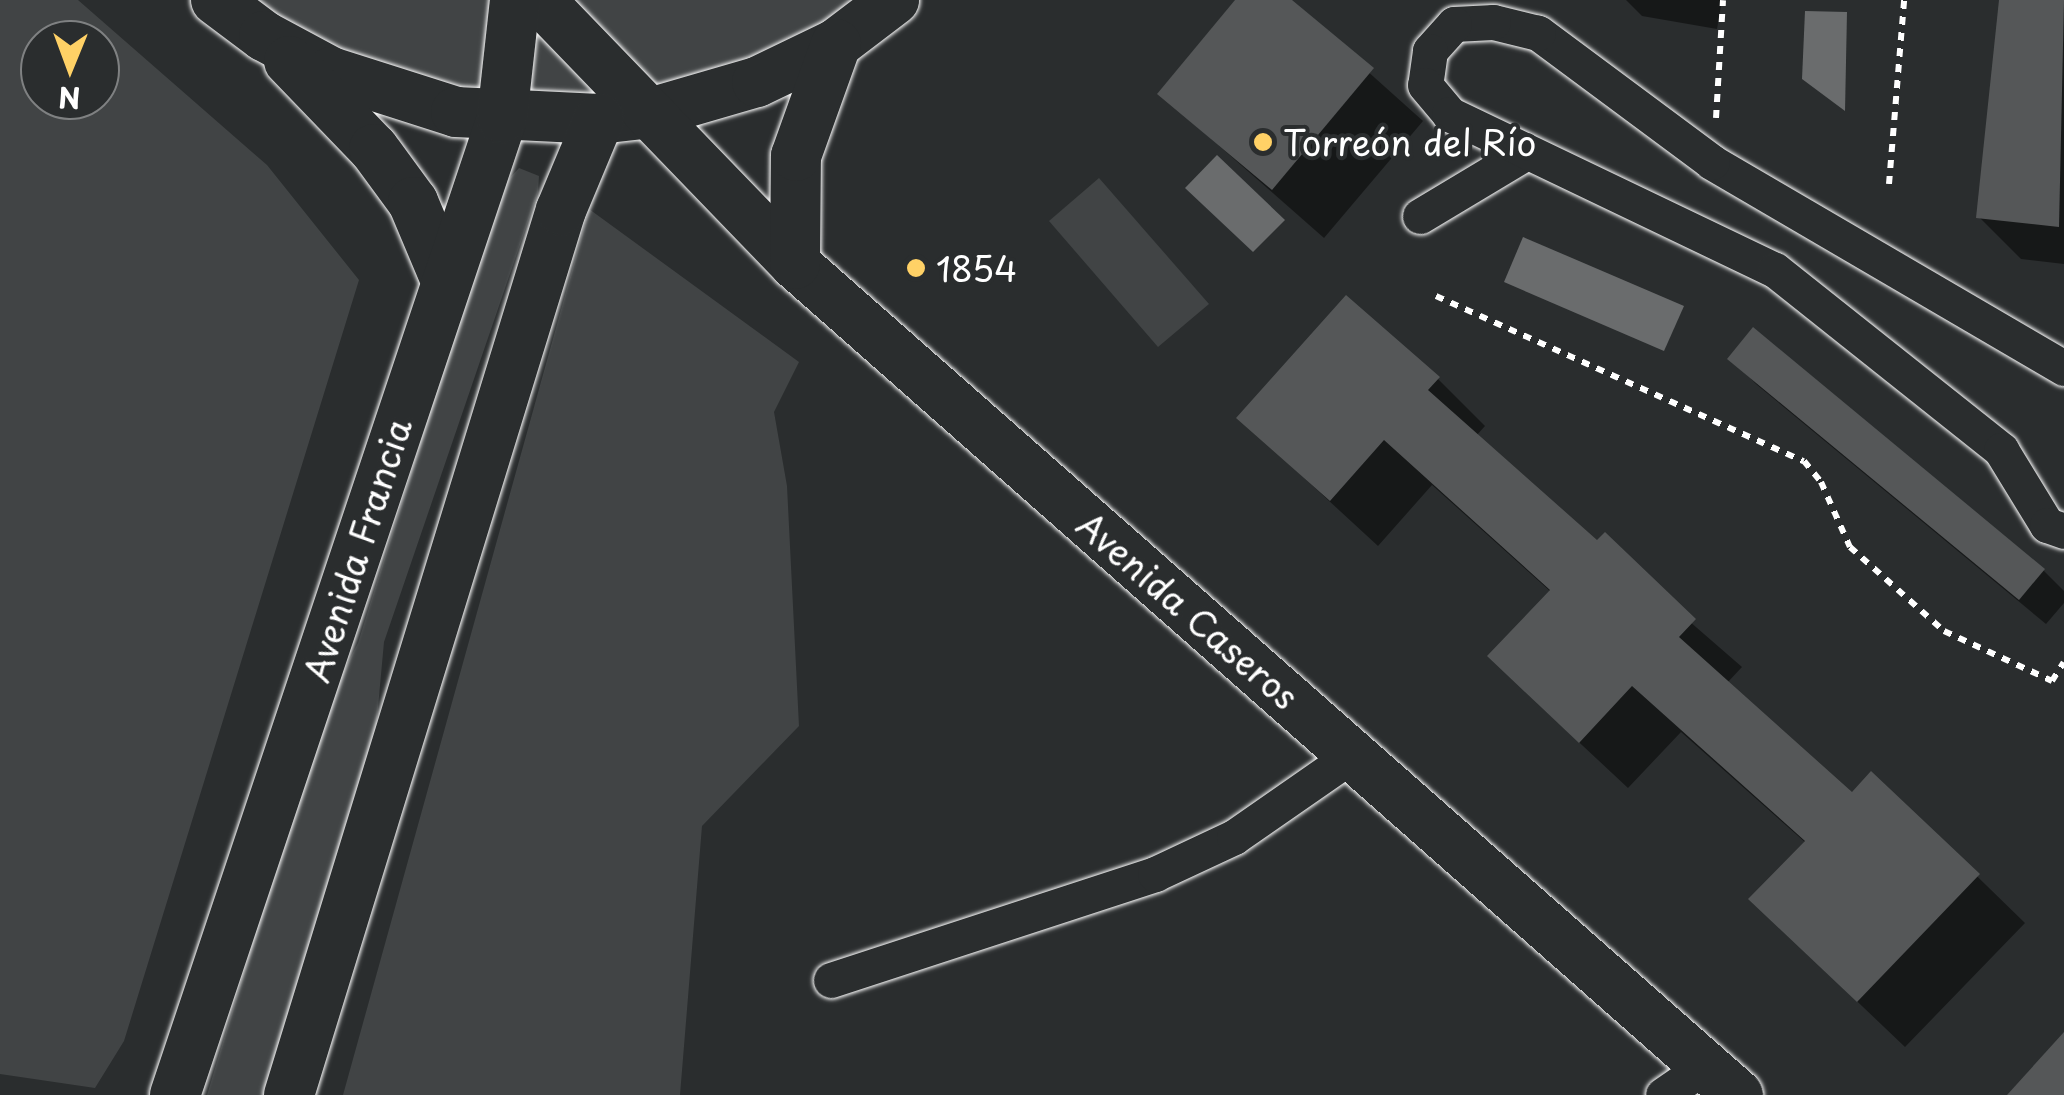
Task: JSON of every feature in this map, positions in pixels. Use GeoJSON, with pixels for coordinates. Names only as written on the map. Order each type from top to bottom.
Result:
{"type":"FeatureCollection","features":[{"type":"Feature","properties":{"kind":"main road"},"geometry":{"type":"LineString","coordinates":[[216,0],[264,36],[331,72],[456,112],[502,118],[599,118],[650,113],[757,82],[836,44],[894,0]]}},
{"type":"Feature","properties":{"kind":"main road","name":"Avenida Francia"},"geometry":{"type":"LineString","coordinates":[[175,1095],[502,118],[515,0]]}},
{"type":"Feature","properties":{"kind":"main road","name":"Avenida Caseros"},"geometry":{"type":"LineString","coordinates":[[540,0],[795,264],[1721,1080]]}},
{"type":"Feature","properties":{"kind":"main road"},"geometry":{"type":"LineString","coordinates":[[264,36],[374,150],[413,202],[446,278]]}},
{"type":"Feature","properties":{"kind":"main road"},"geometry":{"type":"LineString","coordinates":[[795,264],[796,156],[836,44]]}},
{"type":"Feature","properties":{"kind":"main road"},"geometry":{"type":"LineString","coordinates":[[289,1095],[560,210],[599,118]]}},
{"type":"Feature","properties":{"kind":"street"},"geometry":{"type":"LineString","coordinates":[[2064,368],[1712,162],[1538,33],[1493,22],[1454,24],[1430,52],[1425,85],[1448,114],[1775,270],[2001,450],[2047,524],[2064,531]]}},
{"type":"Feature","properties":{"kind":"street"},"geometry":{"type":"LineString","coordinates":[[1420,216],[1525,152]]}},
{"type":"Feature","properties":{"kind":"street"},"geometry":{"type":"LineString","coordinates":[[831,980],[1030,910],[1155,874],[1234,837],[1352,755]]}},
{"type":"Feature","properties":{"kind":"street"},"geometry":{"type":"LineString","coordinates":[[1663,1095],[1721,1080]]}},
{"type":"Feature","properties":{"kind":"path"},"geometry":{"type":"LineString","coordinates":[[1712,162],[1723,0]]}},
{"type":"Feature","properties":{"kind":"path"},"geometry":{"type":"LineString","coordinates":[[1889,184],[1904,0]]}},
{"type":"Feature","properties":{"kind":"path"},"geometry":{"type":"LineString","coordinates":[[1436,296],[1804,461],[1822,482],[1850,547],[1944,631],[2052,681],[2064,662]]}},
{"type":"Feature","properties":{"kind":"shaded area"},"geometry":{"type":"Polygon","coordinates":[[[0,0],[78,0],[101,20],[20,20],[20,120],[120,120],[120,37],[267,165],[359,280],[124,1041],[95,1088],[0,1074],[0,0]]]}},
{"type":"Feature","properties":{"kind":"shaded area"},"geometry":{"type":"Polygon","coordinates":[[[216,0],[894,0],[757,82],[502,118],[216,0]]]}},
{"type":"Feature","properties":{"kind":"shaded area"},"geometry":{"type":"Polygon","coordinates":[[[1805,11],[1847,12],[1845,111],[1802,79],[1805,11]]]}},
{"type":"Feature","properties":{"kind":"shaded area"},"geometry":{"type":"Polygon","coordinates":[[[1217,155],[1285,220],[1253,252],[1185,188],[1217,155]]]}},
{"type":"Feature","properties":{"kind":"shaded area"},"geometry":{"type":"Polygon","coordinates":[[[519,168],[539,176],[538,192],[384,642],[375,740],[270,1095],[207,1095],[321,716],[358,643],[507,181],[519,168]]]}},
{"type":"Feature","properties":{"kind":"shaded area"},"geometry":{"type":"Polygon","coordinates":[[[1099,178],[1209,304],[1158,347],[1049,221],[1099,178]]]}},
{"type":"Feature","properties":{"kind":"shaded area"},"geometry":{"type":"Polygon","coordinates":[[[589,209],[799,362],[774,412],[787,486],[799,726],[702,826],[680,1095],[343,1095],[589,209]]]}},
{"type":"Feature","properties":{"kind":"shaded area"},"geometry":{"type":"Polygon","coordinates":[[[1523,237],[1684,306],[1664,351],[1504,282],[1523,237]]]}},
{"type":"Feature","properties":{"kind":"building","name":"Torreón del Río"},"geometry":{"type":"Polygon","coordinates":[[[1235,0],[1292,0],[1374,68],[1272,190],[1157,94],[1235,0]]]}},
{"type":"Feature","properties":{"kind":"building"},"geometry":{"type":"Polygon","coordinates":[[[1999,0],[2064,0],[2059,227],[1976,218],[1999,0]]]}},
{"type":"Feature","properties":{"kind":"building"},"geometry":{"type":"Polygon","coordinates":[[[1346,295],[1440,377],[1428,390],[1597,540],[1605,532],[1696,619],[1679,637],[1852,792],[1871,771],[1980,874],[1857,1002],[1748,899],[1805,841],[1632,686],[1579,743],[1487,656],[1550,590],[1384,440],[1330,501],[1236,418],[1346,295]]]}},
{"type":"Feature","properties":{"kind":"building"},"geometry":{"type":"Polygon","coordinates":[[[1753,327],[2045,569],[2019,600],[1727,359],[1753,327]]]}},
{"type":"Feature","properties":{"kind":"building"},"geometry":{"type":"Polygon","coordinates":[[[2064,1032],[2064,1095],[2007,1095],[2064,1032]]]}},
{"type":"Feature","properties":{"kind":"place","name":"Torreón del Río"},"geometry":{"type":"Point","coordinates":[1263,142]}},
{"type":"Feature","properties":{"kind":"place","name":"1854"},"geometry":{"type":"Point","coordinates":[916,268]}}]}
